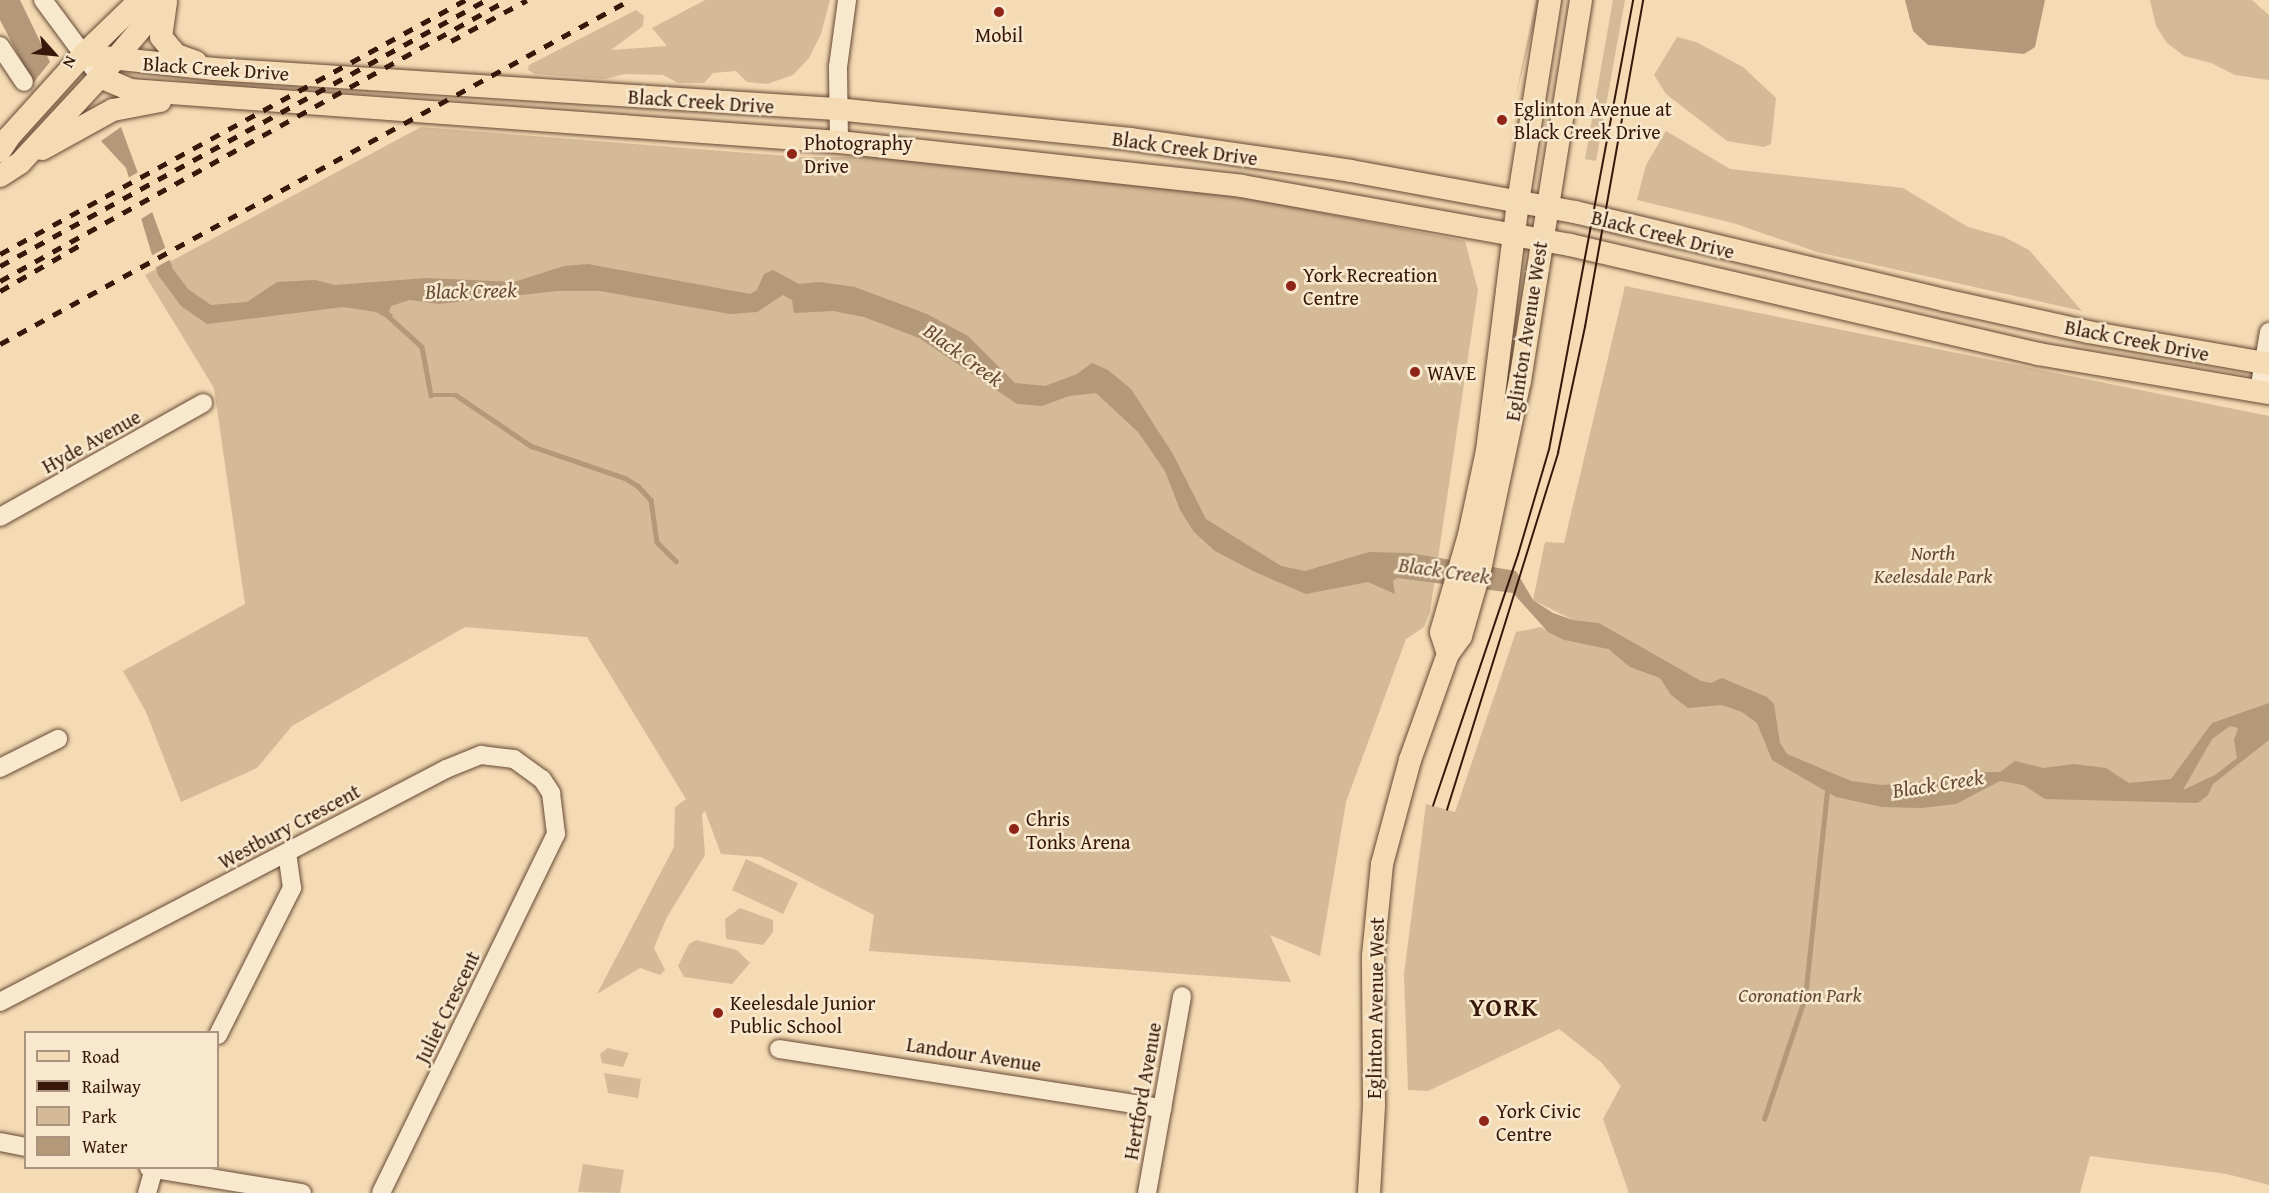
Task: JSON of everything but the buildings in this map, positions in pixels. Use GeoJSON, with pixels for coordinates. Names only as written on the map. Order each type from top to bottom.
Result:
{"type":"FeatureCollection","features":[{"type":"Feature","properties":{"kind":"main road"},"geometry":{"type":"LineString","coordinates":[[20,163],[100,62],[111,31],[140,0]]}},
{"type":"Feature","properties":{"kind":"main road"},"geometry":{"type":"LineString","coordinates":[[0,152],[9,137],[100,62],[166,0]]}},
{"type":"Feature","properties":{"kind":"main road"},"geometry":{"type":"LineString","coordinates":[[166,0],[161,37],[167,48],[214,69]]}},
{"type":"Feature","properties":{"kind":"main road","name":"Eglinton Avenue West"},"geometry":{"type":"LineString","coordinates":[[1479,534],[1518,202],[1550,0]]}},
{"type":"Feature","properties":{"kind":"main road","name":"Eglinton Avenue West"},"geometry":{"type":"LineString","coordinates":[[1369,1193],[1374,1105],[1372,974],[1382,864],[1410,760],[1448,654],[1461,636],[1462,602],[1521,381],[1546,207],[1581,0]]}},
{"type":"Feature","properties":{"kind":"main road","name":"Black Creek Drive"},"geometry":{"type":"LineString","coordinates":[[100,62],[836,109],[1130,140],[1351,171],[1546,207],[2033,320],[2267,363]]}},
{"type":"Feature","properties":{"kind":"main road","name":"Black Creek Drive"},"geometry":{"type":"LineString","coordinates":[[100,62],[130,90],[838,142],[1242,186],[1514,233],[2038,354],[2264,392]]}},
{"type":"Feature","properties":{"kind":"main road"},"geometry":{"type":"LineString","coordinates":[[0,176],[113,110],[209,96]]}},
{"type":"Feature","properties":{"kind":"street"},"geometry":{"type":"LineString","coordinates":[[43,0],[100,62]]}},
{"type":"Feature","properties":{"kind":"street"},"geometry":{"type":"LineString","coordinates":[[838,142],[836,109],[847,0]]}},
{"type":"Feature","properties":{"kind":"street"},"geometry":{"type":"LineString","coordinates":[[0,46],[24,82]]}},
{"type":"Feature","properties":{"kind":"street"},"geometry":{"type":"LineString","coordinates":[[2264,392],[2269,332]]}},
{"type":"Feature","properties":{"kind":"street","name":"Hyde Avenue"},"geometry":{"type":"LineString","coordinates":[[0,517],[203,403]]}},
{"type":"Feature","properties":{"kind":"street"},"geometry":{"type":"LineString","coordinates":[[0,768],[58,739]]}},
{"type":"Feature","properties":{"kind":"street","name":"Westbury Crescent"},"geometry":{"type":"LineString","coordinates":[[0,1002],[446,770],[491,754],[514,759],[542,779],[556,809],[554,842]]}},
{"type":"Feature","properties":{"kind":"street","name":"Juliet Crescent"},"geometry":{"type":"LineString","coordinates":[[381,1193],[554,842]]}},
{"type":"Feature","properties":{"kind":"street"},"geometry":{"type":"LineString","coordinates":[[219,1033],[292,888],[286,853]]}},
{"type":"Feature","properties":{"kind":"street","name":"Hertford Avenue"},"geometry":{"type":"LineString","coordinates":[[1147,1193],[1182,996]]}},
{"type":"Feature","properties":{"kind":"street","name":"Landour Avenue"},"geometry":{"type":"LineString","coordinates":[[779,1049],[1162,1108]]}},
{"type":"Feature","properties":{"kind":"street"},"geometry":{"type":"LineString","coordinates":[[0,1142],[24,1147]]}},
{"type":"Feature","properties":{"kind":"street"},"geometry":{"type":"LineString","coordinates":[[147,1193],[154,1169]]}},
{"type":"Feature","properties":{"kind":"street"},"geometry":{"type":"LineString","coordinates":[[160,1169],[302,1193]]}},
{"type":"Feature","properties":{"kind":"green space"},"geometry":{"type":"Polygon","coordinates":[[[705,0],[830,0],[821,34],[809,58],[793,75],[767,84],[747,82],[736,71],[713,73],[704,83],[678,83],[663,75],[625,74],[605,79],[535,74],[528,70],[529,65],[636,10],[644,16],[643,26],[611,50],[667,46],[652,28],[705,0]]]}},
{"type":"Feature","properties":{"kind":"green space"},"geometry":{"type":"Polygon","coordinates":[[[1536,0],[1540,0],[1539,6],[1515,99],[1536,0]]]}},
{"type":"Feature","properties":{"kind":"green space"},"geometry":{"type":"Polygon","coordinates":[[[1613,0],[1625,0],[1596,161],[1585,159],[1613,0]]]}},
{"type":"Feature","properties":{"kind":"green space"},"geometry":{"type":"Polygon","coordinates":[[[2150,0],[2252,0],[2269,15],[2269,80],[2235,75],[2211,63],[2184,56],[2167,43],[2156,26],[2150,0]]]}},
{"type":"Feature","properties":{"kind":"green space"},"geometry":{"type":"Polygon","coordinates":[[[1677,37],[1696,42],[1743,67],[1776,98],[1771,144],[1764,147],[1727,141],[1666,94],[1654,75],[1677,37]]]}},
{"type":"Feature","properties":{"kind":"green space"},"geometry":{"type":"Polygon","coordinates":[[[421,127],[800,157],[882,157],[1168,188],[1270,202],[1465,241],[1478,290],[1430,612],[1424,627],[1406,639],[1346,802],[1320,956],[1270,935],[1291,982],[869,951],[874,915],[761,857],[721,854],[705,811],[702,814],[705,855],[667,917],[654,948],[665,970],[660,975],[640,968],[597,994],[674,847],[675,807],[686,799],[587,637],[465,627],[292,726],[257,768],[181,802],[146,712],[123,671],[245,604],[214,388],[145,275],[421,127]]]}},
{"type":"Feature","properties":{"kind":"green space"},"geometry":{"type":"Polygon","coordinates":[[[1666,131],[1730,169],[1903,188],[1968,227],[2004,237],[2029,250],[2082,311],[1817,252],[1733,223],[1637,200],[1646,165],[1666,131]]]}},
{"type":"Feature","properties":{"kind":"green space"},"geometry":{"type":"Polygon","coordinates":[[[1625,286],[2269,416],[2269,1185],[2227,1174],[2090,1156],[2080,1193],[1629,1193],[1603,1119],[1621,1086],[1601,1062],[1559,1029],[1428,1091],[1408,1090],[1404,974],[1426,804],[1455,812],[1516,632],[1541,627],[1564,640],[1603,647],[1619,656],[1637,645],[1599,623],[1573,620],[1533,600],[1545,542],[1564,543],[1625,286]]]}},
{"type":"Feature","properties":{"kind":"green space"},"geometry":{"type":"Polygon","coordinates":[[[746,859],[798,883],[783,914],[732,890],[746,859]]]}},
{"type":"Feature","properties":{"kind":"green space"},"geometry":{"type":"Polygon","coordinates":[[[740,908],[773,920],[773,932],[763,945],[726,939],[725,919],[740,908]]]}},
{"type":"Feature","properties":{"kind":"green space"},"geometry":{"type":"Polygon","coordinates":[[[696,940],[737,950],[750,963],[732,984],[684,977],[678,966],[689,944],[696,940]]]}},
{"type":"Feature","properties":{"kind":"green space"},"geometry":{"type":"Polygon","coordinates":[[[608,1048],[629,1053],[623,1067],[602,1063],[600,1054],[608,1048]]]}},
{"type":"Feature","properties":{"kind":"green space"},"geometry":{"type":"Polygon","coordinates":[[[604,1073],[641,1079],[638,1098],[608,1093],[604,1073]]]}},
{"type":"Feature","properties":{"kind":"green space"},"geometry":{"type":"Polygon","coordinates":[[[583,1164],[624,1170],[620,1193],[578,1192],[583,1164]]]}},
{"type":"Feature","properties":{"kind":"water"},"geometry":{"type":"Polygon","coordinates":[[[0,0],[20,0],[50,62],[33,83],[0,20],[0,0]]]}},
{"type":"Feature","properties":{"kind":"water"},"geometry":{"type":"Polygon","coordinates":[[[1905,0],[2045,0],[2035,47],[2024,54],[1928,45],[1913,31],[1905,0]]]}},
{"type":"Feature","properties":{"kind":"water","name":"Black Creek"},"geometry":{"type":"Polygon","coordinates":[[[121,127],[173,269],[188,289],[211,305],[247,302],[277,282],[315,280],[335,285],[426,278],[514,282],[564,266],[588,264],[750,294],[757,290],[764,274],[773,270],[799,284],[819,282],[855,287],[927,314],[968,336],[1015,383],[1045,386],[1077,374],[1092,363],[1108,370],[1131,389],[1173,454],[1206,519],[1281,566],[1305,571],[1369,552],[1410,553],[1516,571],[1533,600],[1553,613],[1573,620],[1599,623],[1701,681],[1711,683],[1722,678],[1767,697],[1774,704],[1780,743],[1787,754],[1851,781],[1882,785],[1974,777],[1982,772],[2000,772],[2015,761],[2043,768],[2074,764],[2106,768],[2129,783],[2171,779],[2212,723],[2269,703],[2269,740],[2213,784],[2208,795],[2198,803],[2045,799],[2023,785],[2000,781],[1956,804],[1922,808],[1882,807],[1836,797],[1772,760],[1757,723],[1742,712],[1722,705],[1688,708],[1671,695],[1660,678],[1630,667],[1608,649],[1564,640],[1548,632],[1513,593],[1397,578],[1393,581],[1395,594],[1368,582],[1306,594],[1255,572],[1215,551],[1194,532],[1180,510],[1165,471],[1138,432],[1096,393],[1069,396],[1042,406],[1017,404],[919,338],[864,317],[833,311],[794,313],[792,300],[783,295],[757,312],[730,314],[600,291],[558,291],[439,304],[410,300],[391,306],[389,312],[393,315],[388,319],[376,312],[343,307],[207,324],[181,306],[158,275],[126,168],[101,141],[121,127]],[[2230,726],[2212,739],[2183,790],[2215,775],[2237,758],[2234,740],[2238,728],[2230,726]]]}},
{"type":"Feature","properties":{"kind":"pier"},"geometry":{"type":"Polygon","coordinates":[[[142,170],[154,211],[138,221],[126,179],[142,170]]]}},
{"type":"Feature","properties":{"kind":"pier"},"geometry":{"type":"Polygon","coordinates":[[[167,247],[171,259],[153,269],[149,257],[167,247]]]}},
{"type":"Feature","properties":{"kind":"waterway"},"geometry":{"type":"LineString","coordinates":[[387,315],[422,347],[431,395],[456,395],[531,446],[625,478],[638,486],[651,500],[657,542],[676,561]]}},
{"type":"Feature","properties":{"kind":"waterway"},"geometry":{"type":"LineString","coordinates":[[1764,1119],[1805,997],[1827,792]]}},
{"type":"Feature","properties":{"kind":"tram line"},"geometry":{"type":"LineString","coordinates":[[1433,806],[1518,555],[1549,450],[1633,0]]}},
{"type":"Feature","properties":{"kind":"tram line"},"geometry":{"type":"LineString","coordinates":[[1447,810],[1558,453],[1585,327],[1643,0]]}},
{"type":"Feature","properties":{"kind":"railway"},"geometry":{"type":"LineString","coordinates":[[0,254],[465,0]]}},
{"type":"Feature","properties":{"kind":"railway"},"geometry":{"type":"LineString","coordinates":[[0,266],[486,0]]}},
{"type":"Feature","properties":{"kind":"railway"},"geometry":{"type":"LineString","coordinates":[[0,281],[507,0]]}},
{"type":"Feature","properties":{"kind":"railway"},"geometry":{"type":"LineString","coordinates":[[451,41],[527,0]]}},
{"type":"Feature","properties":{"kind":"railway"},"geometry":{"type":"LineString","coordinates":[[0,344],[630,0]]}},
{"type":"Feature","properties":{"kind":"railway"},"geometry":{"type":"LineString","coordinates":[[0,291],[80,245]]}},
{"type":"Feature","properties":{"kind":"place","name":"Mobil"},"geometry":{"type":"Point","coordinates":[999,12]}},
{"type":"Feature","properties":{"kind":"place","name":"Eglinton Avenue at Black Creek Drive"},"geometry":{"type":"Point","coordinates":[1502,120]}},
{"type":"Feature","properties":{"kind":"place","name":"Photography Drive"},"geometry":{"type":"Point","coordinates":[792,154]}},
{"type":"Feature","properties":{"kind":"place","name":"York Recreation Centre"},"geometry":{"type":"Point","coordinates":[1291,286]}},
{"type":"Feature","properties":{"kind":"place","name":"WAVE"},"geometry":{"type":"Point","coordinates":[1415,372]}},
{"type":"Feature","properties":{"kind":"place","name":"Chris Tonks Arena"},"geometry":{"type":"Point","coordinates":[1014,829]}},
{"type":"Feature","properties":{"kind":"place","name":"Keelesdale Junior Public School"},"geometry":{"type":"Point","coordinates":[718,1013]}},
{"type":"Feature","properties":{"kind":"place","name":"York Civic Centre"},"geometry":{"type":"Point","coordinates":[1484,1121]}},
{"type":"Feature","properties":{"kind":"district","name":"YORK"},"geometry":{"type":"Point","coordinates":[1504,1007]}},
{"type":"Feature","properties":{"kind":"park label","name":"North Keelesdale Park"},"geometry":{"type":"Point","coordinates":[1933,564]}},
{"type":"Feature","properties":{"kind":"park label","name":"Coronation Park"},"geometry":{"type":"Point","coordinates":[1800,994]}}]}
